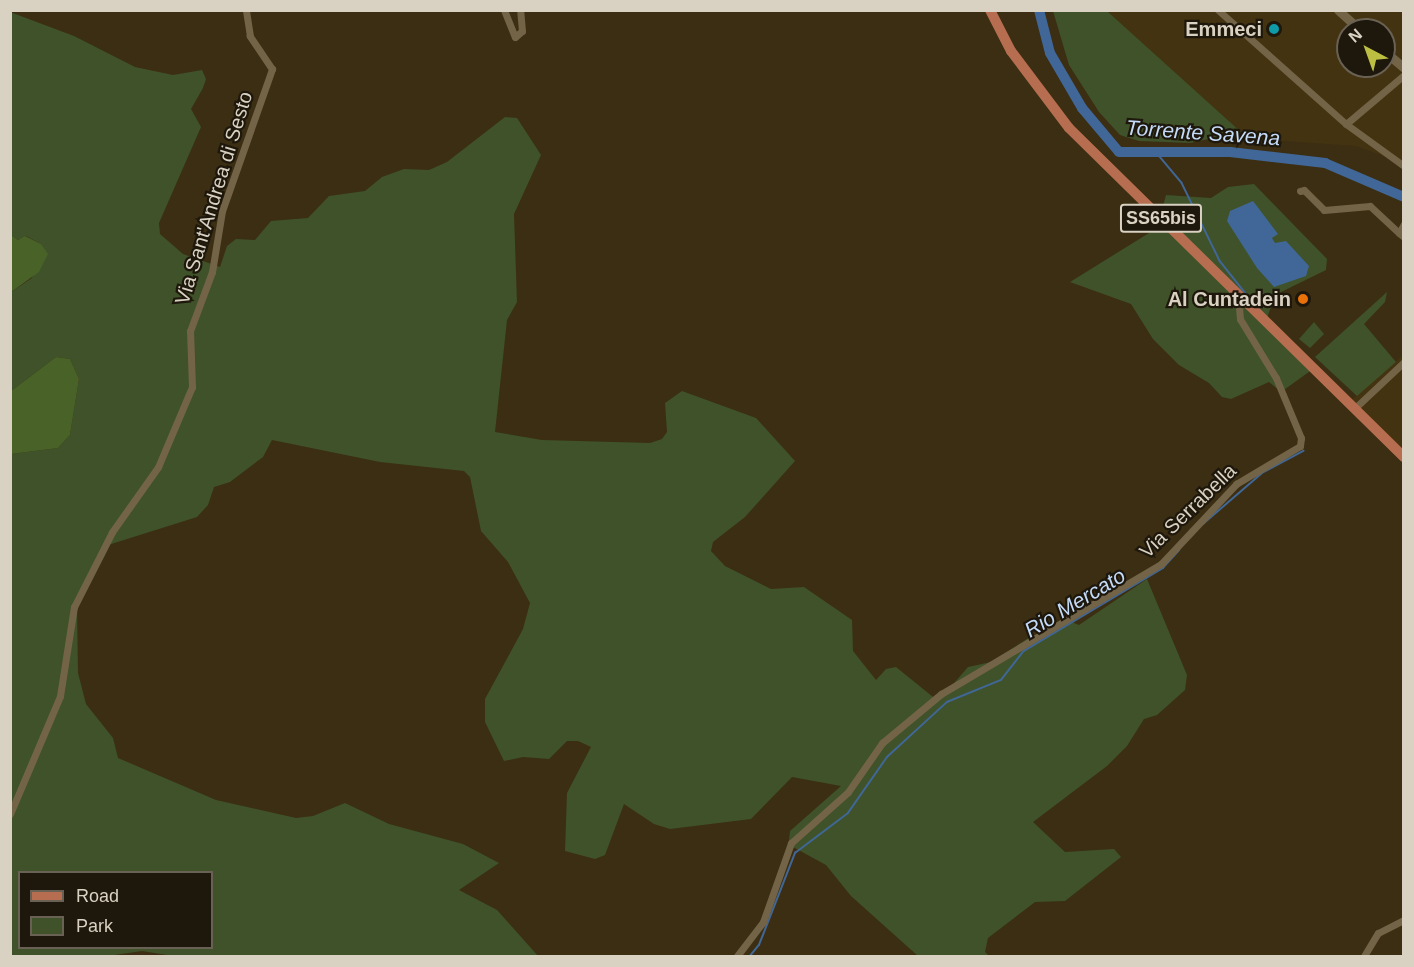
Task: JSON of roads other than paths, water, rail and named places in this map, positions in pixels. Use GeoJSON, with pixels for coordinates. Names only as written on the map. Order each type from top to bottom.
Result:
{"type":"FeatureCollection","features":[{"type":"Feature","properties":{"kind":"main road","name":"SS65bis"},"geometry":{"type":"LineString","coordinates":[[990,10],[1011,51],[1069,128],[1356,407],[1404,457]]}},
{"type":"Feature","properties":{"kind":"street","name":"Via Sant'Andrea di Sesto"},"geometry":{"type":"LineString","coordinates":[[10,814],[60,696],[74,607],[112,532],[158,467],[192,387],[192,324],[212,272],[222,211],[272,69],[250,36],[246,10]]}},
{"type":"Feature","properties":{"kind":"street"},"geometry":{"type":"LineString","coordinates":[[504,10],[515,37],[522,31],[520,10]]}},
{"type":"Feature","properties":{"kind":"street"},"geometry":{"type":"LineString","coordinates":[[1218,10],[1346,124],[1404,166]]}},
{"type":"Feature","properties":{"kind":"street"},"geometry":{"type":"LineString","coordinates":[[1346,124],[1404,75]]}},
{"type":"Feature","properties":{"kind":"street"},"geometry":{"type":"LineString","coordinates":[[1300,190],[1304,190],[1324,210],[1370,206],[1401,235],[1404,224]]}},
{"type":"Feature","properties":{"kind":"street","name":"Via Serrabella"},"geometry":{"type":"LineString","coordinates":[[737,957],[763,922],[791,843],[848,792],[890,736],[927,704],[994,660],[1161,564],[1242,480],[1300,446],[1301,438],[1279,384],[1240,320],[1239,308],[1245,299]]}},
{"type":"Feature","properties":{"kind":"street"},"geometry":{"type":"LineString","coordinates":[[1356,407],[1404,362]]}},
{"type":"Feature","properties":{"kind":"street"},"geometry":{"type":"LineString","coordinates":[[1364,957],[1378,933],[1404,920]]}},
{"type":"Feature","properties":{"kind":"water"},"geometry":{"type":"Polygon","coordinates":[[[1253,201],[1278,234],[1272,238],[1275,243],[1286,241],[1309,266],[1306,276],[1274,287],[1257,268],[1227,221],[1230,211],[1253,201]]]}},
{"type":"Feature","properties":{"kind":"waterway","name":"Torrente Savena"},"geometry":{"type":"LineString","coordinates":[[1039,10],[1050,53],[1082,108],[1119,152],[1230,152],[1325,163],[1404,197]]}},
{"type":"Feature","properties":{"kind":"waterway"},"geometry":{"type":"LineString","coordinates":[[1156,152],[1182,183],[1220,261],[1247,295]]}},
{"type":"Feature","properties":{"kind":"waterway","name":"Rio Mercato"},"geometry":{"type":"LineString","coordinates":[[1203,524],[1262,473],[1303,451]]}},
{"type":"Feature","properties":{"kind":"waterway","name":"Rio Mercato"},"geometry":{"type":"LineString","coordinates":[[750,956],[759,945],[795,853],[848,813],[887,757],[947,702],[1001,680],[1024,651],[1163,568],[1179,550]]}},
{"type":"Feature","properties":{"kind":"place","name":"Emmeci"},"geometry":{"type":"Point","coordinates":[1274,29]}},
{"type":"Feature","properties":{"kind":"place","name":"Al Cuntadein"},"geometry":{"type":"Point","coordinates":[1303,299]}}]}
